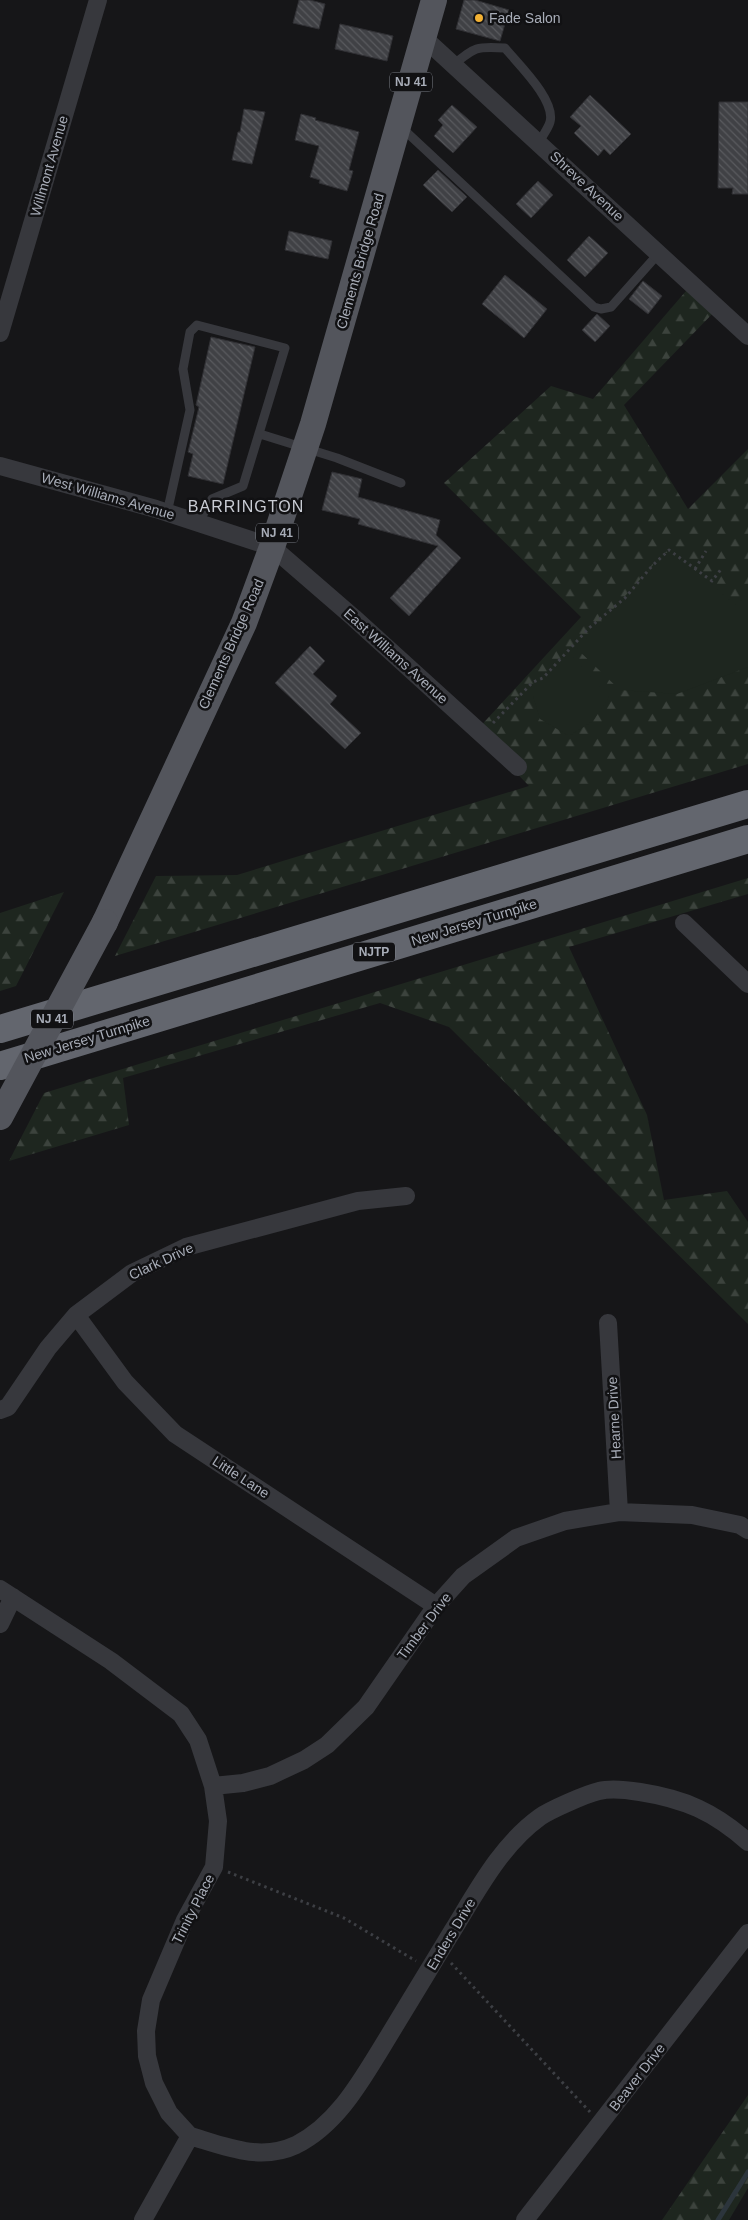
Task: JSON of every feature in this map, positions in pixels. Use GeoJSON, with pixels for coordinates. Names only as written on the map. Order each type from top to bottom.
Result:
{"type":"FeatureCollection","features":[{"type":"Feature","properties":{"kind":"highway","name":"NJTP"},"geometry":{"type":"LineString","coordinates":[[0,1029],[748,804]]}},
{"type":"Feature","properties":{"kind":"highway","name":"New Jersey Turnpike"},"geometry":{"type":"LineString","coordinates":[[0,1066],[748,839]]}},
{"type":"Feature","properties":{"kind":"main road","name":"Clements Bridge Road"},"geometry":{"type":"LineString","coordinates":[[0,1117],[105,922],[244,623],[305,450],[434,0]]}},
{"type":"Feature","properties":{"kind":"street","name":"Willmont Avenue"},"geometry":{"type":"LineString","coordinates":[[0,333],[98,0]]}},
{"type":"Feature","properties":{"kind":"street","name":"Shreve Avenue"},"geometry":{"type":"LineString","coordinates":[[424,38],[748,336]]}},
{"type":"Feature","properties":{"kind":"street","name":"West Williams Avenue"},"geometry":{"type":"LineString","coordinates":[[0,466],[167,512],[272,547]]}},
{"type":"Feature","properties":{"kind":"street","name":"East Williams Avenue"},"geometry":{"type":"LineString","coordinates":[[272,547],[354,618],[518,767]]}},
{"type":"Feature","properties":{"kind":"street"},"geometry":{"type":"LineString","coordinates":[[684,923],[748,984]]}},
{"type":"Feature","properties":{"kind":"street","name":"Clark Drive"},"geometry":{"type":"LineString","coordinates":[[0,1410],[8,1406],[48,1348],[76,1315],[132,1273],[186,1247],[358,1201],[406,1196]]}},
{"type":"Feature","properties":{"kind":"street","name":"Little Lane"},"geometry":{"type":"LineString","coordinates":[[76,1315],[125,1382],[175,1434],[436,1606]]}},
{"type":"Feature","properties":{"kind":"street","name":"Hearne Drive"},"geometry":{"type":"LineString","coordinates":[[608,1324],[619,1512]]}},
{"type":"Feature","properties":{"kind":"street","name":"Timber Drive"},"geometry":{"type":"LineString","coordinates":[[213,1786],[243,1784],[270,1776],[304,1760],[328,1745],[366,1707],[436,1606],[463,1576],[516,1538],[565,1521],[619,1512],[692,1515],[740,1526],[748,1530]]}},
{"type":"Feature","properties":{"kind":"street"},"geometry":{"type":"LineString","coordinates":[[0,1624],[6,1593]]}},
{"type":"Feature","properties":{"kind":"street","name":"Trinity Place"},"geometry":{"type":"LineString","coordinates":[[6,1593],[111,1661],[181,1714],[198,1740],[213,1786],[218,1821],[214,1867],[185,1920],[151,2000],[146,2030],[147,2056],[154,2083],[169,2113],[190,2136]]}},
{"type":"Feature","properties":{"kind":"street","name":"Enders Drive"},"geometry":{"type":"LineString","coordinates":[[190,2136],[247,2153],[271,2152],[295,2145],[319,2129],[343,2106],[485,1878],[512,1843],[541,1816],[600,1790],[632,1791],[662,1795],[697,1806],[726,1823],[748,1842]]}},
{"type":"Feature","properties":{"kind":"street","name":"Beaver Drive"},"geometry":{"type":"LineString","coordinates":[[525,2220],[748,1933]]}},
{"type":"Feature","properties":{"kind":"street"},"geometry":{"type":"LineString","coordinates":[[143,2220],[190,2136]]}},
{"type":"Feature","properties":{"kind":"lane"},"geometry":{"type":"LineString","coordinates":[[453,64],[474,48],[505,48],[538,86],[550,112],[550,122],[539,143]]}},
{"type":"Feature","properties":{"kind":"lane"},"geometry":{"type":"LineString","coordinates":[[399,126],[415,138],[594,307],[601,309],[611,307],[659,253]]}},
{"type":"Feature","properties":{"kind":"lane"},"geometry":{"type":"LineString","coordinates":[[167,512],[190,410],[183,369],[190,332],[196,325],[285,348],[243,486],[212,499],[198,523]]}},
{"type":"Feature","properties":{"kind":"lane"},"geometry":{"type":"LineString","coordinates":[[260,434],[305,450],[337,458],[401,483]]}},
{"type":"Feature","properties":{"kind":"path"},"geometry":{"type":"LineString","coordinates":[[492,724],[533,682],[543,678],[589,628],[625,598],[652,566],[670,550],[712,580],[722,568]]}},
{"type":"Feature","properties":{"kind":"path"},"geometry":{"type":"LineString","coordinates":[[695,569],[706,551]]}},
{"type":"Feature","properties":{"kind":"path"},"geometry":{"type":"LineString","coordinates":[[214,1867],[344,1918],[430,1968]]}},
{"type":"Feature","properties":{"kind":"path"},"geometry":{"type":"LineString","coordinates":[[440,1952],[600,2123]]}},
{"type":"Feature","properties":{"kind":"green space"},"geometry":{"type":"Polygon","coordinates":[[[692,284],[718,308],[624,405],[688,509],[748,449],[748,764],[115,956],[156,876],[237,875],[529,786],[476,731],[581,617],[444,483],[551,386],[593,399],[692,284]]]}},
{"type":"Feature","properties":{"kind":"green space"},"geometry":{"type":"Polygon","coordinates":[[[664,553],[674,553],[736,605],[748,595],[748,667],[677,694],[620,690],[577,649],[664,553]]]}},
{"type":"Feature","properties":{"kind":"green space"},"geometry":{"type":"Polygon","coordinates":[[[573,657],[609,697],[593,721],[569,736],[540,719],[533,696],[573,657]]]}},
{"type":"Feature","properties":{"kind":"green space"},"geometry":{"type":"Polygon","coordinates":[[[748,878],[748,894],[569,947],[647,1115],[664,1200],[727,1191],[748,1222],[748,1324],[449,1027],[380,1003],[123,1078],[129,1125],[9,1161],[44,1093],[748,878]]]}},
{"type":"Feature","properties":{"kind":"green space"},"geometry":{"type":"Polygon","coordinates":[[[64,892],[16,986],[0,991],[0,913],[64,892]]]}},
{"type":"Feature","properties":{"kind":"green space"},"geometry":{"type":"Polygon","coordinates":[[[748,2095],[748,2188],[729,2220],[662,2220],[748,2095]]]}},
{"type":"Feature","properties":{"kind":"building"},"geometry":{"type":"Polygon","coordinates":[[[299,0],[310,0],[325,4],[319,29],[293,23],[299,0]]]}},
{"type":"Feature","properties":{"kind":"building"},"geometry":{"type":"Polygon","coordinates":[[[464,0],[475,0],[509,10],[500,41],[456,29],[464,0]]]}},
{"type":"Feature","properties":{"kind":"building"},"geometry":{"type":"Polygon","coordinates":[[[340,24],[393,36],[387,61],[335,49],[340,24]]]}},
{"type":"Feature","properties":{"kind":"building"},"geometry":{"type":"Polygon","coordinates":[[[590,95],[631,134],[610,155],[604,149],[598,156],[574,133],[581,126],[570,117],[590,95]]]}},
{"type":"Feature","properties":{"kind":"building"},"geometry":{"type":"Polygon","coordinates":[[[719,102],[748,102],[748,194],[732,194],[733,188],[718,188],[719,102]]]}},
{"type":"Feature","properties":{"kind":"building"},"geometry":{"type":"Polygon","coordinates":[[[452,105],[477,127],[453,153],[434,136],[443,125],[438,120],[452,105]]]}},
{"type":"Feature","properties":{"kind":"building"},"geometry":{"type":"Polygon","coordinates":[[[244,109],[265,112],[252,164],[232,160],[244,109]]]}},
{"type":"Feature","properties":{"kind":"building"},"geometry":{"type":"Polygon","coordinates":[[[301,114],[316,118],[315,120],[359,132],[349,170],[353,171],[347,191],[319,183],[320,180],[310,177],[319,146],[295,140],[301,114]]]}},
{"type":"Feature","properties":{"kind":"building"},"geometry":{"type":"Polygon","coordinates":[[[438,170],[467,197],[452,212],[423,185],[438,170]]]}},
{"type":"Feature","properties":{"kind":"building"},"geometry":{"type":"Polygon","coordinates":[[[538,181],[553,195],[531,218],[516,204],[538,181]]]}},
{"type":"Feature","properties":{"kind":"building"},"geometry":{"type":"Polygon","coordinates":[[[289,231],[332,241],[328,259],[285,250],[289,231]]]}},
{"type":"Feature","properties":{"kind":"building"},"geometry":{"type":"Polygon","coordinates":[[[589,236],[608,253],[585,277],[567,260],[589,236]]]}},
{"type":"Feature","properties":{"kind":"building"},"geometry":{"type":"Polygon","coordinates":[[[505,275],[547,309],[524,338],[482,304],[505,275]]]}},
{"type":"Feature","properties":{"kind":"building"},"geometry":{"type":"Polygon","coordinates":[[[643,281],[662,296],[648,314],[629,299],[643,281]]]}},
{"type":"Feature","properties":{"kind":"building"},"geometry":{"type":"Polygon","coordinates":[[[597,314],[610,326],[595,342],[582,330],[597,314]]]}},
{"type":"Feature","properties":{"kind":"building"},"geometry":{"type":"Polygon","coordinates":[[[211,337],[255,347],[223,484],[188,476],[193,454],[188,452],[199,407],[196,405],[211,337]]]}},
{"type":"Feature","properties":{"kind":"building"},"geometry":{"type":"Polygon","coordinates":[[[332,472],[362,479],[358,497],[440,520],[436,535],[461,558],[409,616],[390,598],[438,546],[358,524],[360,519],[322,510],[332,472]]]}},
{"type":"Feature","properties":{"kind":"building"},"geometry":{"type":"Polygon","coordinates":[[[310,646],[325,661],[313,674],[337,696],[330,704],[361,733],[345,749],[275,683],[310,646]]]}},
{"type":"Feature","properties":{"kind":"waterway"},"geometry":{"type":"LineString","coordinates":[[718,2220],[748,2172]]}},
{"type":"Feature","properties":{"kind":"place","name":"Fade Salon"},"geometry":{"type":"Point","coordinates":[479,18]}},
{"type":"Feature","properties":{"kind":"district","name":"BARRINGTON"},"geometry":{"type":"Point","coordinates":[246,506]}}]}
